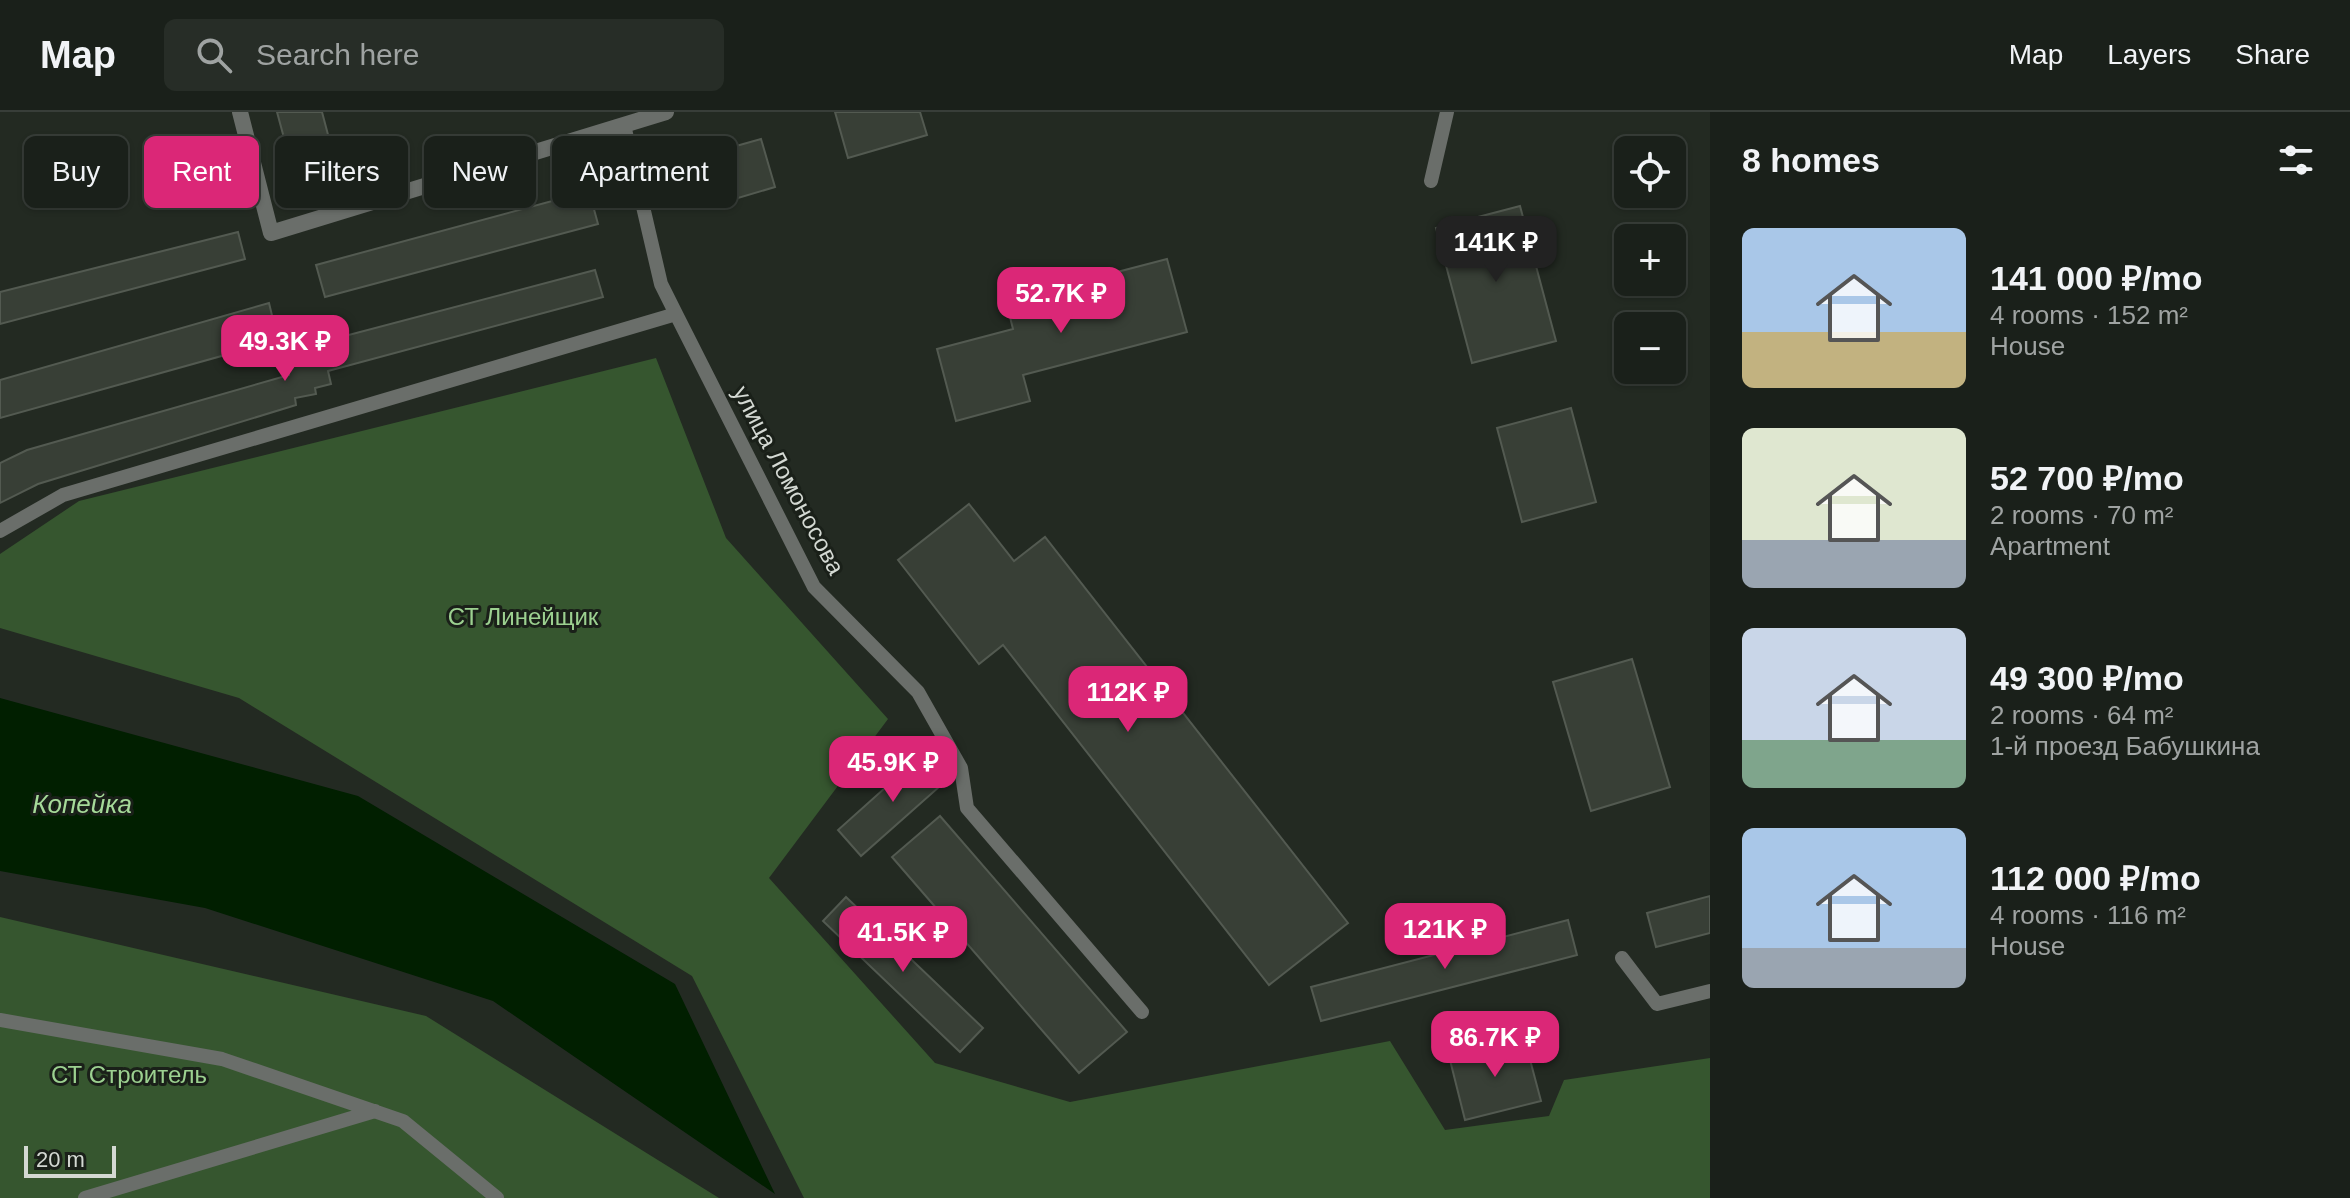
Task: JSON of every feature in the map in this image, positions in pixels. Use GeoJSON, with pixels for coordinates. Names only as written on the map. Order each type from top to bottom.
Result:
{"type":"FeatureCollection","features":[{"type":"Feature","properties":{"kind":"street"},"geometry":{"type":"LineString","coordinates":[[240,112],[271,233],[622,119],[666,112]]}},
{"type":"Feature","properties":{"kind":"lane"},"geometry":{"type":"LineString","coordinates":[[1431,181],[1447,112]]}},
{"type":"Feature","properties":{"kind":"lane","name":"улица Ломоносова"},"geometry":{"type":"LineString","coordinates":[[622,119],[661,284],[814,587],[918,692],[961,768],[967,808],[1142,1012]]}},
{"type":"Feature","properties":{"kind":"lane"},"geometry":{"type":"LineString","coordinates":[[0,531],[63,495],[676,314]]}},
{"type":"Feature","properties":{"kind":"lane"},"geometry":{"type":"LineString","coordinates":[[1622,958],[1657,1004],[1710,991]]}},
{"type":"Feature","properties":{"kind":"lane"},"geometry":{"type":"LineString","coordinates":[[0,1020],[222,1059],[403,1121],[497,1198]]}},
{"type":"Feature","properties":{"kind":"lane"},"geometry":{"type":"LineString","coordinates":[[85,1198],[375,1111]]}},
{"type":"Feature","properties":{"kind":"green space","name":"СТ Линейщик"},"geometry":{"type":"Polygon","coordinates":[[[656,358],[726,538],[888,719],[769,878],[935,1063],[1070,1102],[1390,1041],[1445,1130],[1549,1116],[1564,1080],[1710,1058],[1710,1198],[804,1198],[692,976],[239,698],[0,628],[0,554],[79,501],[656,358]]]}},
{"type":"Feature","properties":{"kind":"green space","name":"СТ Строитель"},"geometry":{"type":"Polygon","coordinates":[[[0,917],[426,1016],[719,1198],[0,1198],[0,917]]]}},
{"type":"Feature","properties":{"kind":"water","name":"Копейка"},"geometry":{"type":"Polygon","coordinates":[[[0,698],[358,796],[675,984],[775,1194],[493,1001],[205,908],[0,871],[0,698]]]}},
{"type":"Feature","properties":{"kind":"building"},"geometry":{"type":"Polygon","coordinates":[[[277,112],[322,112],[328,136],[283,136],[277,112]]]}},
{"type":"Feature","properties":{"kind":"building"},"geometry":{"type":"Polygon","coordinates":[[[835,112],[920,112],[927,135],[848,158],[835,112]]]}},
{"type":"Feature","properties":{"kind":"building"},"geometry":{"type":"Polygon","coordinates":[[[761,139],[775,187],[737,198],[737,146],[761,139]]]}},
{"type":"Feature","properties":{"kind":"building"},"geometry":{"type":"Polygon","coordinates":[[[552,201],[552,208],[594,208],[598,224],[325,297],[316,265],[526,208],[536,208],[536,205],[552,201]]]}},
{"type":"Feature","properties":{"kind":"building"},"geometry":{"type":"Polygon","coordinates":[[[1520,206],[1556,341],[1472,363],[1436,228],[1520,206]]]}},
{"type":"Feature","properties":{"kind":"building"},"geometry":{"type":"Polygon","coordinates":[[[238,232],[245,259],[0,324],[0,292],[238,232]]]}},
{"type":"Feature","properties":{"kind":"building"},"geometry":{"type":"Polygon","coordinates":[[[1167,259],[1187,332],[1023,375],[1030,401],[956,421],[937,349],[1013,329],[1006,301],[1167,259]]]}},
{"type":"Feature","properties":{"kind":"building"},"geometry":{"type":"Polygon","coordinates":[[[595,270],[603,297],[328,371],[331,384],[315,388],[316,394],[295,398],[296,405],[38,484],[0,503],[0,463],[27,450],[289,375],[288,361],[304,360],[303,347],[595,270]]]}},
{"type":"Feature","properties":{"kind":"building"},"geometry":{"type":"Polygon","coordinates":[[[269,303],[276,332],[259,336],[261,345],[0,418],[0,380],[269,303]]]}},
{"type":"Feature","properties":{"kind":"building"},"geometry":{"type":"Polygon","coordinates":[[[1571,408],[1596,502],[1522,522],[1497,428],[1571,408]]]}},
{"type":"Feature","properties":{"kind":"building"},"geometry":{"type":"Polygon","coordinates":[[[969,504],[1014,561],[1045,537],[1348,923],[1269,985],[1003,645],[979,664],[898,560],[969,504]]]}},
{"type":"Feature","properties":{"kind":"building"},"geometry":{"type":"Polygon","coordinates":[[[1632,659],[1670,787],[1591,811],[1553,682],[1632,659]]]}},
{"type":"Feature","properties":{"kind":"building"},"geometry":{"type":"Polygon","coordinates":[[[924,753],[948,779],[861,856],[838,830],[924,753]]]}},
{"type":"Feature","properties":{"kind":"building"},"geometry":{"type":"Polygon","coordinates":[[[940,816],[1127,1032],[1079,1073],[892,857],[940,816]]]}},
{"type":"Feature","properties":{"kind":"building"},"geometry":{"type":"Polygon","coordinates":[[[1710,896],[1710,933],[1656,947],[1647,913],[1710,896]]]}},
{"type":"Feature","properties":{"kind":"building"},"geometry":{"type":"Polygon","coordinates":[[[846,897],[983,1028],[960,1052],[823,921],[846,897]]]}},
{"type":"Feature","properties":{"kind":"building"},"geometry":{"type":"Polygon","coordinates":[[[1568,920],[1577,955],[1321,1021],[1311,987],[1568,920]]]}},
{"type":"Feature","properties":{"kind":"building"},"geometry":{"type":"Polygon","coordinates":[[[1524,1037],[1541,1101],[1465,1120],[1449,1056],[1524,1037]]]}}]}
